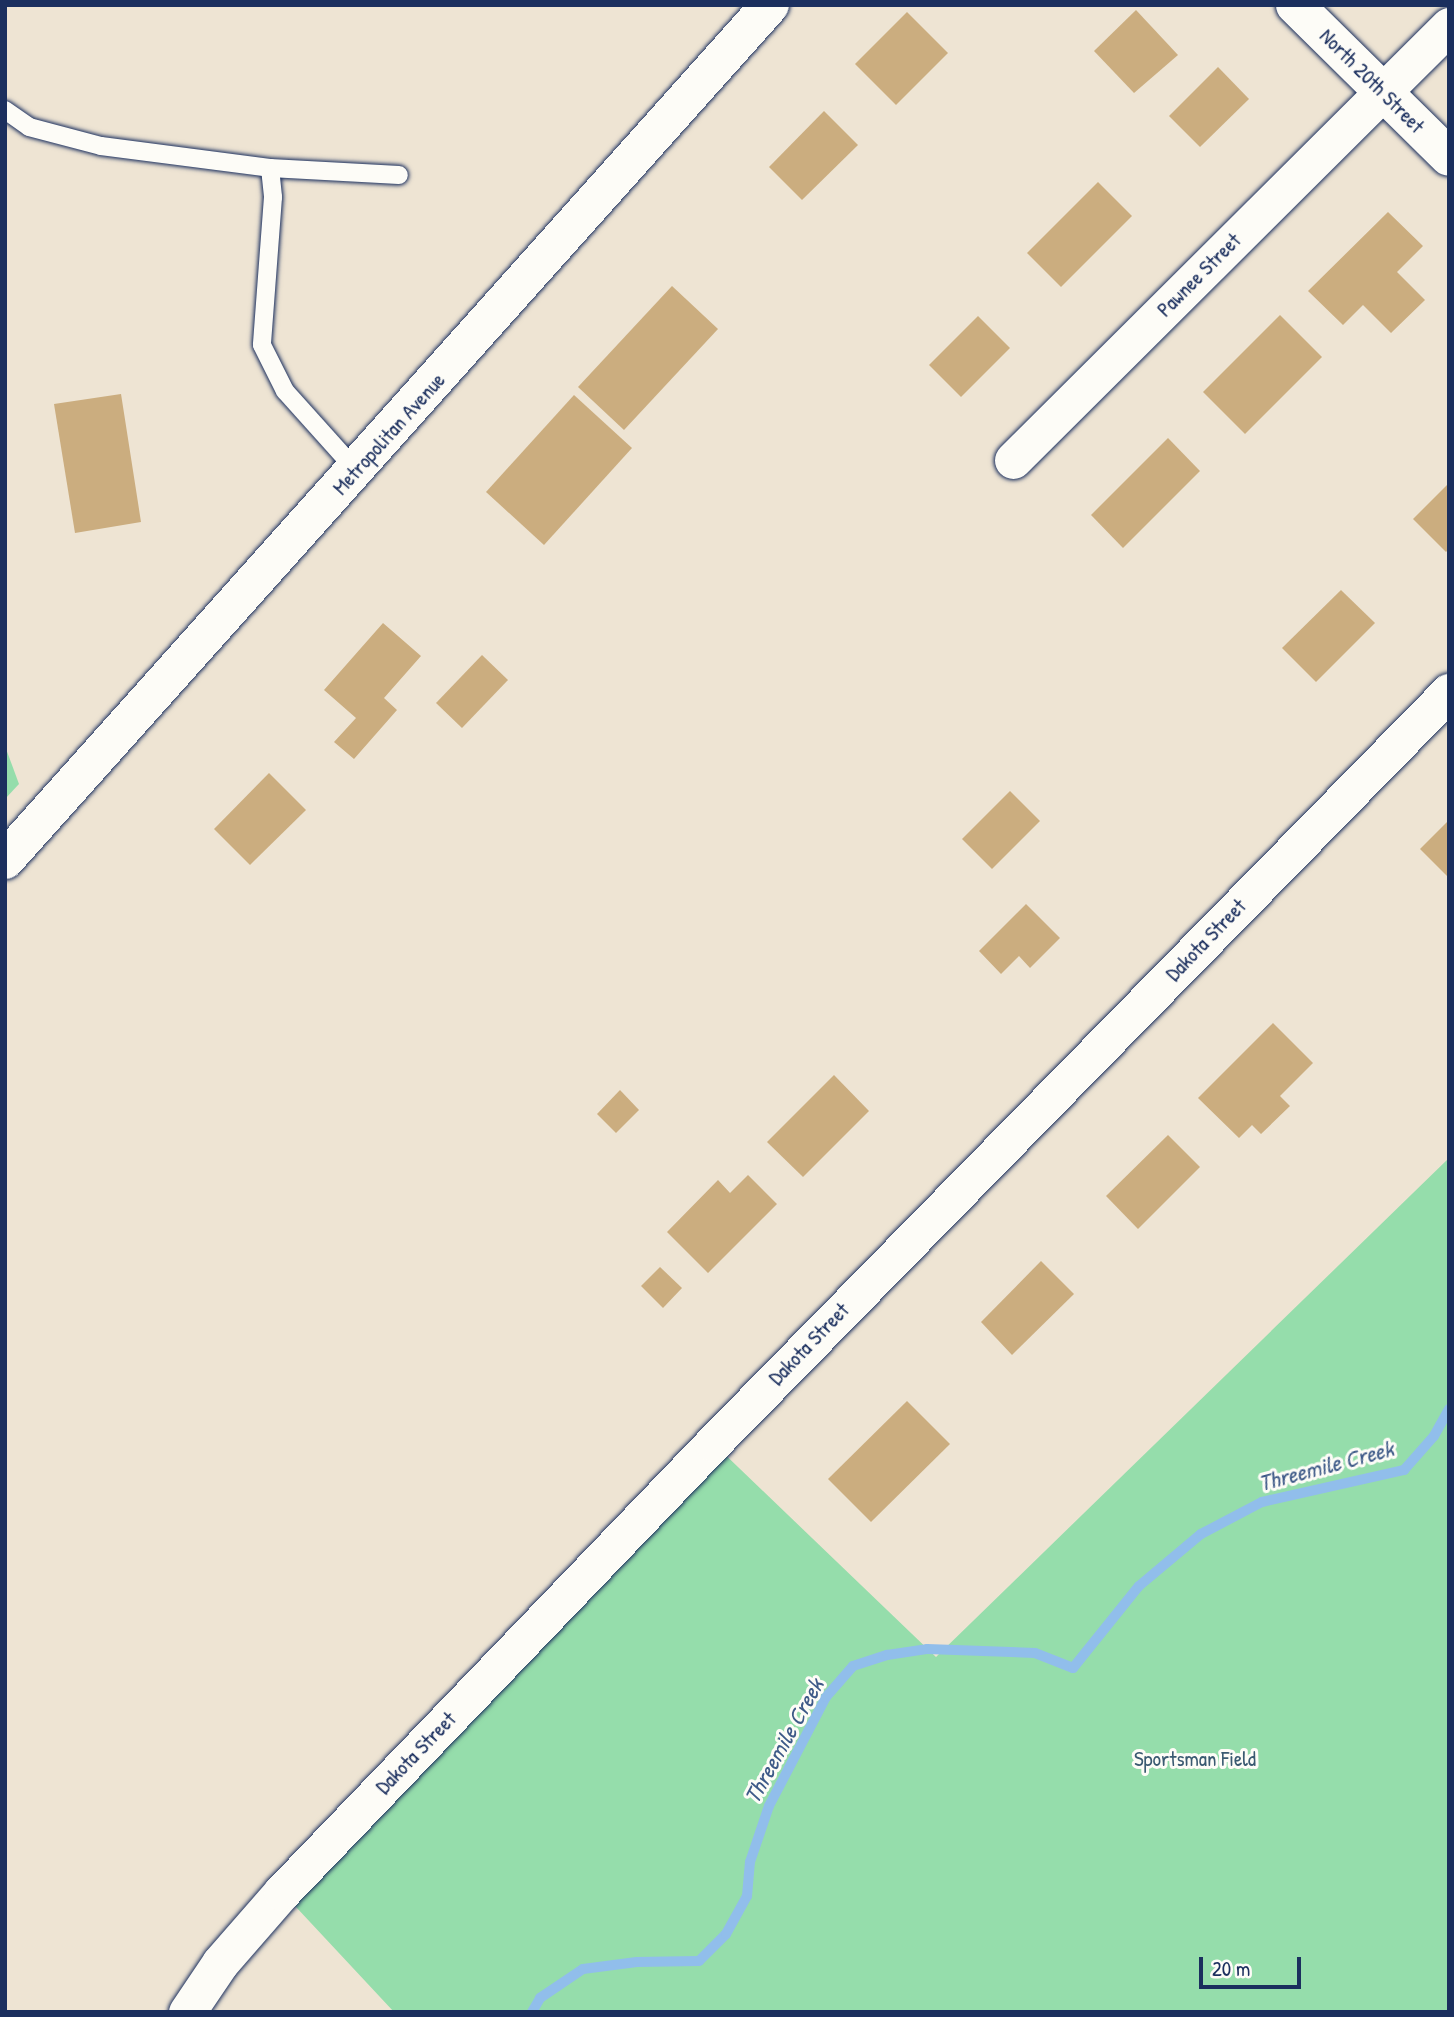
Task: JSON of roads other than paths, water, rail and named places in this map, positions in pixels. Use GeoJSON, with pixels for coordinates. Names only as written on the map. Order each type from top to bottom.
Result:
{"type":"FeatureCollection","features":[{"type":"Feature","properties":{"kind":"street","name":"Metropolitan Avenue"},"geometry":{"type":"LineString","coordinates":[[5,860],[770,5]]}},
{"type":"Feature","properties":{"kind":"street","name":"North 20th Street"},"geometry":{"type":"LineString","coordinates":[[1295,5],[1449,157]]}},
{"type":"Feature","properties":{"kind":"street"},"geometry":{"type":"LineString","coordinates":[[1385,92],[1449,26]]}},
{"type":"Feature","properties":{"kind":"street","name":"Pawnee Street"},"geometry":{"type":"LineString","coordinates":[[1013,460],[1385,92]]}},
{"type":"Feature","properties":{"kind":"street","name":"Dakota Street"},"geometry":{"type":"LineString","coordinates":[[187,2012],[220,1963],[292,1882],[713,1443],[1449,692]]}},
{"type":"Feature","properties":{"kind":"lane"},"geometry":{"type":"LineString","coordinates":[[5,110],[29,127],[101,146],[270,168],[399,175]]}},
{"type":"Feature","properties":{"kind":"lane"},"geometry":{"type":"LineString","coordinates":[[270,168],[272,197],[262,345],[285,391],[356,470]]}},
{"type":"Feature","properties":{"kind":"waterway","name":"Threemile Creek"},"geometry":{"type":"LineString","coordinates":[[532,2012],[540,1998],[583,1969],[637,1962],[699,1961],[726,1934],[747,1896],[750,1862],[769,1806],[826,1697],[853,1666],[887,1655],[927,1649],[1035,1653],[1073,1668],[1139,1586],[1201,1534],[1262,1502],[1404,1470],[1434,1436],[1449,1409]]}},
{"type":"Feature","properties":{"kind":"park label","name":"Sportsman Field"},"geometry":{"type":"Point","coordinates":[1195,1759]}}]}
